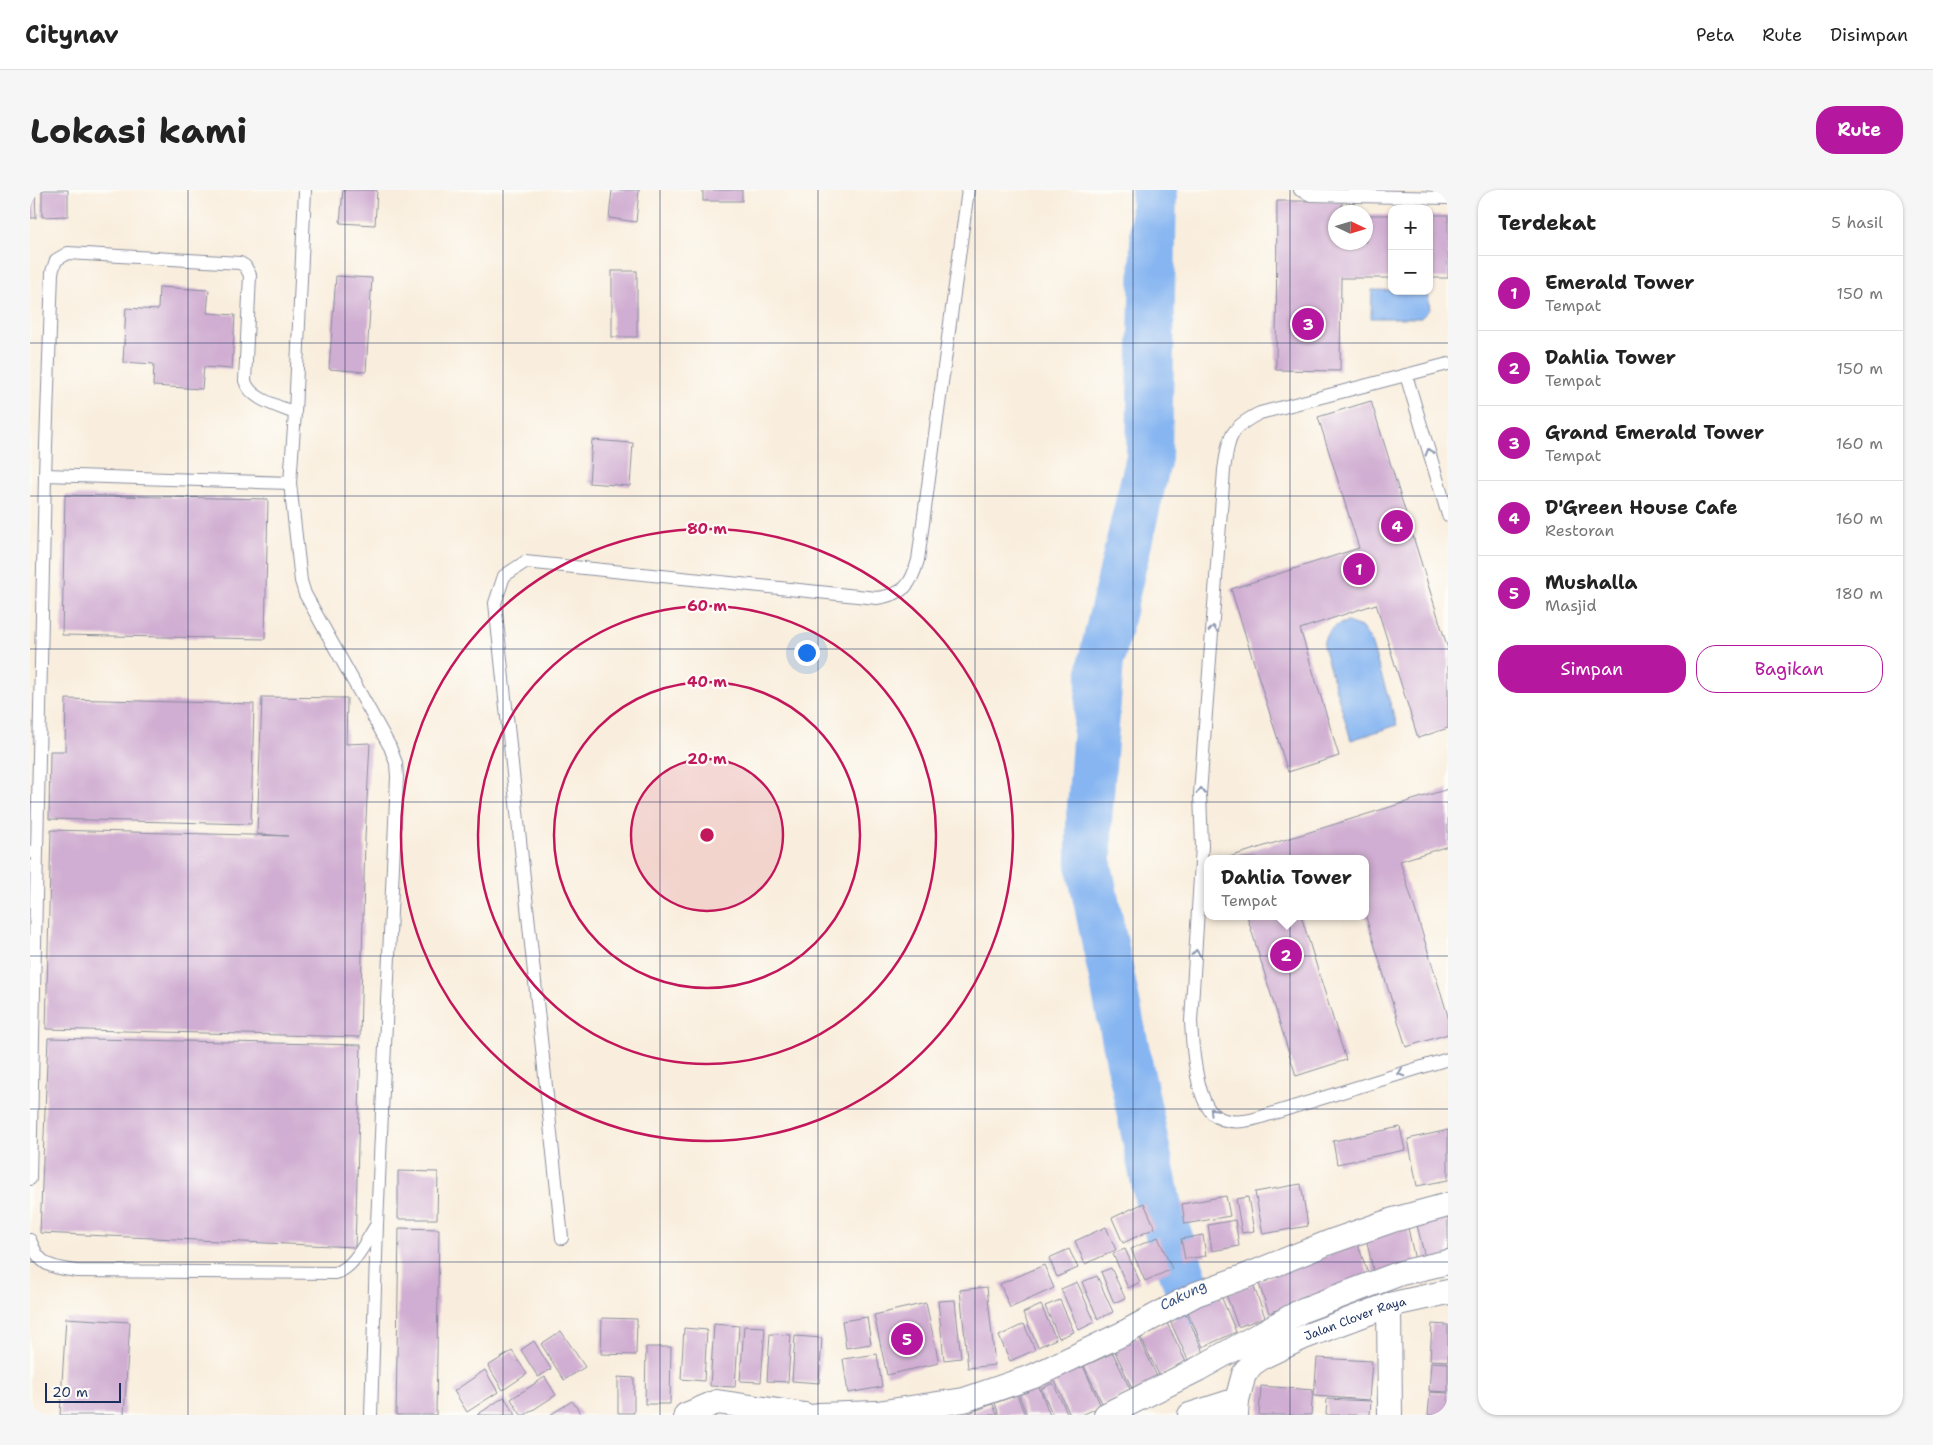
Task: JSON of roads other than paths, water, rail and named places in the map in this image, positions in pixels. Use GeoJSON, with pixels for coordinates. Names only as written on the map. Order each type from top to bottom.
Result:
{"type":"FeatureCollection","features":[{"type":"Feature","properties":{"kind":"street"},"geometry":{"type":"LineString","coordinates":[[819,1415],[877,1412],[964,1400],[1034,1376],[1122,1334],[1189,1297],[1330,1242],[1393,1220],[1448,1205]]}},
{"type":"Feature","properties":{"kind":"street"},"geometry":{"type":"LineString","coordinates":[[1106,1415],[1198,1369],[1303,1310],[1401,1273],[1448,1262]]}},
{"type":"Feature","properties":{"kind":"street","name":"Jalan Clover Raya"},"geometry":{"type":"LineString","coordinates":[[1237,1407],[1244,1374],[1252,1364],[1264,1356],[1304,1337],[1389,1305],[1448,1292]]}},
{"type":"Feature","properties":{"kind":"street"},"geometry":{"type":"LineString","coordinates":[[1389,1305],[1390,1415]]}},
{"type":"Feature","properties":{"kind":"street"},"geometry":{"type":"LineString","coordinates":[[686,1415],[717,1402],[805,1415]]}},
{"type":"Feature","properties":{"kind":"street"},"geometry":{"type":"LineString","coordinates":[[1190,1415],[1237,1407]]}},
{"type":"Feature","properties":{"kind":"lane"},"geometry":{"type":"LineString","coordinates":[[305,190],[290,483],[295,546],[305,594],[384,734],[390,747],[396,770],[371,1415]]}},
{"type":"Feature","properties":{"kind":"lane"},"geometry":{"type":"LineString","coordinates":[[562,1238],[495,603],[504,576],[525,562],[877,598],[891,596],[905,589],[913,578],[918,560],[968,190]]}},
{"type":"Feature","properties":{"kind":"lane"},"geometry":{"type":"LineString","coordinates":[[1300,190],[1311,195],[1448,198]]}},
{"type":"Feature","properties":{"kind":"lane"},"geometry":{"type":"LineString","coordinates":[[30,1179],[45,475],[52,272],[56,260],[68,253],[240,263],[245,266],[250,275],[246,386],[254,394],[295,413]]}},
{"type":"Feature","properties":{"kind":"lane"},"geometry":{"type":"LineString","coordinates":[[1448,364],[1260,412],[1243,421],[1233,431],[1227,449],[1224,470],[1200,794],[1202,846],[1191,1021],[1192,1045],[1200,1086],[1208,1106],[1213,1114],[1220,1118],[1239,1122],[1258,1118],[1448,1059]]}},
{"type":"Feature","properties":{"kind":"lane"},"geometry":{"type":"LineString","coordinates":[[1406,375],[1448,515]]}},
{"type":"Feature","properties":{"kind":"lane"},"geometry":{"type":"LineString","coordinates":[[45,475],[290,483]]}},
{"type":"Feature","properties":{"kind":"lane"},"geometry":{"type":"LineString","coordinates":[[30,1240],[41,1261],[58,1268],[77,1271],[335,1273],[340,1272],[352,1261],[377,1224]]}},
{"type":"Feature","properties":{"kind":"water"},"geometry":{"type":"Polygon","coordinates":[[[1372,290],[1388,290],[1388,295],[1425,295],[1428,297],[1430,309],[1421,318],[1371,318],[1372,290]]]}},
{"type":"Feature","properties":{"kind":"water"},"geometry":{"type":"Polygon","coordinates":[[[1347,622],[1361,627],[1370,639],[1397,725],[1351,740],[1323,646],[1330,630],[1347,622]]]}},
{"type":"Feature","properties":{"kind":"waterway","name":"Cakung"},"geometry":{"type":"LineString","coordinates":[[1154,190],[1149,457],[1101,661],[1089,821],[1089,866],[1159,1207],[1193,1303]]}},
{"type":"Feature","properties":{"kind":"place","name":"Grand Emerald Tower"},"geometry":{"type":"Point","coordinates":[1308,324]}},
{"type":"Feature","properties":{"kind":"place","name":"D'Green House Cafe"},"geometry":{"type":"Point","coordinates":[1397,526]}},
{"type":"Feature","properties":{"kind":"place","name":"Emerald Tower"},"geometry":{"type":"Point","coordinates":[1359,569]}},
{"type":"Feature","properties":{"kind":"place","name":"Dahlia Tower"},"geometry":{"type":"Point","coordinates":[1286,955]}},
{"type":"Feature","properties":{"kind":"place","name":"Mushalla"},"geometry":{"type":"Point","coordinates":[907,1339]}}]}
